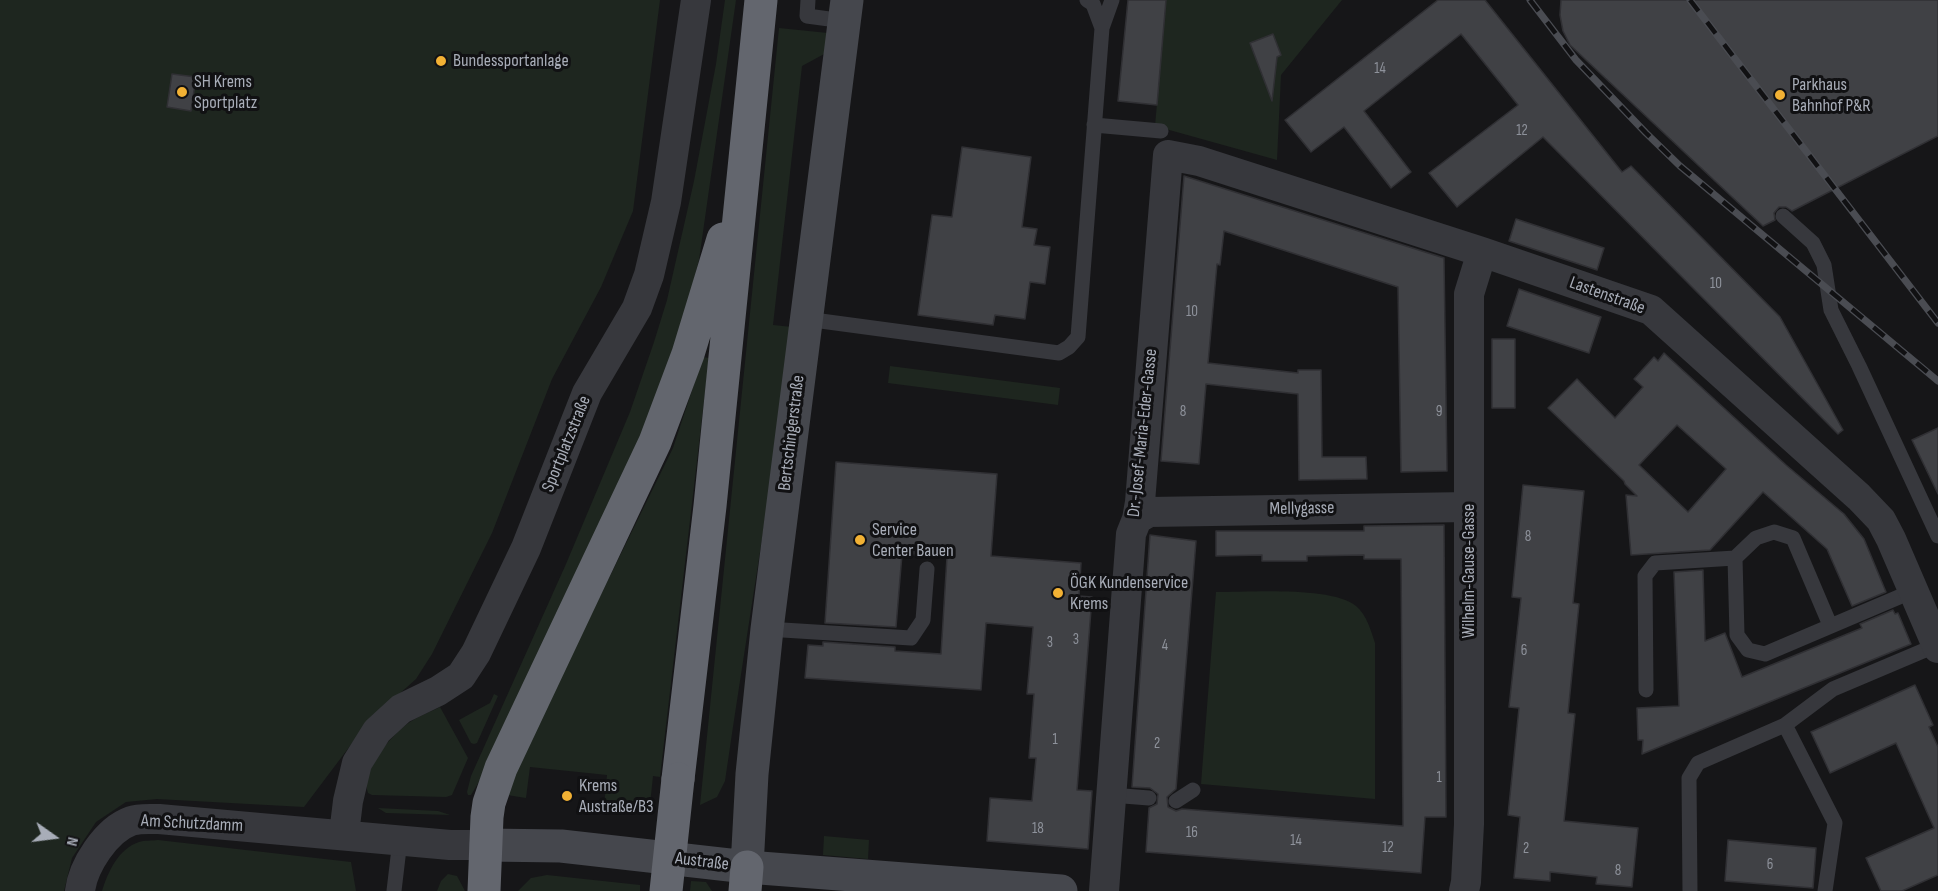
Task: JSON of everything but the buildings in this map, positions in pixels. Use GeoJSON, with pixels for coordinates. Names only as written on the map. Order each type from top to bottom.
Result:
{"type":"FeatureCollection","features":[{"type":"Feature","properties":{"kind":"highway"},"geometry":{"type":"LineString","coordinates":[[666,891],[710,506],[760,0]]}},
{"type":"Feature","properties":{"kind":"highway"},"geometry":{"type":"LineString","coordinates":[[484,891],[489,803],[501,768],[655,442],[688,354],[745,165]]}},
{"type":"Feature","properties":{"kind":"street","name":"Sportplatzstraße"},"geometry":{"type":"LineString","coordinates":[[344,834],[348,801],[357,763],[377,730],[401,709],[438,692],[461,676],[476,653],[526,548],[587,393],[637,308],[649,275],[666,202],[696,0]]}},
{"type":"Feature","properties":{"kind":"street","name":"Bertschingerstraße"},"geometry":{"type":"LineString","coordinates":[[746,879],[752,774],[767,628],[846,11]]}},
{"type":"Feature","properties":{"kind":"street","name":"Lastenstraße"},"geometry":{"type":"LineString","coordinates":[[1165,143],[1200,161],[1482,252],[1651,310],[1859,497],[1881,520],[1937,647]]}},
{"type":"Feature","properties":{"kind":"street","name":"Dr.-Josef-Maria-Eder-Gasse"},"geometry":{"type":"LineString","coordinates":[[1104,891],[1131,534],[1137,519],[1141,490],[1165,143]]}},
{"type":"Feature","properties":{"kind":"street","name":"Wilhelm-Gause-Gasse"},"geometry":{"type":"LineString","coordinates":[[1464,891],[1469,824],[1469,294],[1482,252]]}},
{"type":"Feature","properties":{"kind":"street","name":"Mellygasse"},"geometry":{"type":"LineString","coordinates":[[1137,519],[1149,512],[1469,507]]}},
{"type":"Feature","properties":{"kind":"street","name":"Am Schutzdamm"},"geometry":{"type":"LineString","coordinates":[[80,891],[89,861],[109,836],[131,821],[159,819],[344,834]]}},
{"type":"Feature","properties":{"kind":"street","name":"Austraße"},"geometry":{"type":"LineString","coordinates":[[344,834],[450,845],[561,846],[746,879],[1061,891]]}},
{"type":"Feature","properties":{"kind":"lane"},"geometry":{"type":"LineString","coordinates":[[808,0],[807,16],[846,11]]}},
{"type":"Feature","properties":{"kind":"lane"},"geometry":{"type":"LineString","coordinates":[[1087,0],[1093,4],[1102,28]]}},
{"type":"Feature","properties":{"kind":"lane"},"geometry":{"type":"LineString","coordinates":[[806,319],[1059,353],[1069,347],[1078,337],[1102,28],[1112,0]]}},
{"type":"Feature","properties":{"kind":"lane"},"geometry":{"type":"LineString","coordinates":[[1094,124],[1165,143]]}},
{"type":"Feature","properties":{"kind":"lane"},"geometry":{"type":"LineString","coordinates":[[1783,216],[1813,243],[1824,265],[1831,310],[1938,536]]}},
{"type":"Feature","properties":{"kind":"lane"},"geometry":{"type":"LineString","coordinates":[[1646,690],[1645,576],[1654,563],[1735,558],[1756,538],[1774,532],[1792,538],[1830,625]]}},
{"type":"Feature","properties":{"kind":"lane"},"geometry":{"type":"LineString","coordinates":[[1735,558],[1737,635],[1748,650],[1765,654],[1912,591]]}},
{"type":"Feature","properties":{"kind":"lane"},"geometry":{"type":"LineString","coordinates":[[767,628],[910,638],[923,620],[927,569]]}},
{"type":"Feature","properties":{"kind":"lane"},"geometry":{"type":"LineString","coordinates":[[1690,891],[1689,778],[1698,762],[1785,725],[1833,689],[1937,647]]}},
{"type":"Feature","properties":{"kind":"lane"},"geometry":{"type":"LineString","coordinates":[[1785,725],[1834,823],[1825,891]]}},
{"type":"Feature","properties":{"kind":"lane"},"geometry":{"type":"LineString","coordinates":[[1176,801],[1193,790]]}},
{"type":"Feature","properties":{"kind":"lane"},"geometry":{"type":"LineString","coordinates":[[1111,795],[1149,798]]}},
{"type":"Feature","properties":{"kind":"lane"},"geometry":{"type":"LineString","coordinates":[[394,891],[399,840]]}},
{"type":"Feature","properties":{"kind":"shaded area"},"geometry":{"type":"Polygon","coordinates":[[[0,0],[660,0],[633,211],[601,287],[552,379],[492,533],[432,654],[416,679],[368,722],[304,807],[157,799],[126,802],[96,822],[72,858],[64,891],[0,891],[0,0]]]}},
{"type":"Feature","properties":{"kind":"shaded area"},"geometry":{"type":"Polygon","coordinates":[[[725,0],[736,0],[699,260],[676,349],[641,436],[483,775],[471,795],[468,795],[471,776],[566,564],[630,412],[654,342],[667,300],[694,181],[716,64],[725,0]]]}},
{"type":"Feature","properties":{"kind":"shaded area"},"geometry":{"type":"Polygon","coordinates":[[[1166,0],[1342,0],[1281,75],[1277,160],[1155,126],[1166,0]]]}},
{"type":"Feature","properties":{"kind":"shaded area"},"geometry":{"type":"Polygon","coordinates":[[[779,28],[828,33],[826,53],[802,66],[773,325],[792,327],[785,384],[725,781],[717,797],[700,805],[779,28]]]}},
{"type":"Feature","properties":{"kind":"shaded area"},"geometry":{"type":"Polygon","coordinates":[[[703,357],[709,358],[660,777],[653,776],[649,814],[604,806],[607,775],[530,767],[526,798],[507,795],[515,769],[673,448],[703,357]]]}},
{"type":"Feature","properties":{"kind":"shaded area"},"geometry":{"type":"Polygon","coordinates":[[[890,366],[1060,388],[1058,405],[888,383],[890,366]]]}},
{"type":"Feature","properties":{"kind":"shaded area"},"geometry":{"type":"Polygon","coordinates":[[[1269,591],[1329,595],[1356,606],[1363,614],[1375,643],[1375,799],[1201,784],[1216,592],[1269,591]]]}},
{"type":"Feature","properties":{"kind":"shaded area"},"geometry":{"type":"Polygon","coordinates":[[[494,694],[498,696],[477,743],[471,743],[459,720],[490,703],[494,694]]]}},
{"type":"Feature","properties":{"kind":"shaded area"},"geometry":{"type":"Polygon","coordinates":[[[440,707],[468,758],[452,795],[446,797],[368,793],[368,775],[385,746],[407,724],[440,707]]]}},
{"type":"Feature","properties":{"kind":"shaded area"},"geometry":{"type":"Polygon","coordinates":[[[378,808],[438,811],[450,815],[386,813],[378,808]]]}},
{"type":"Feature","properties":{"kind":"shaded area"},"geometry":{"type":"Polygon","coordinates":[[[824,836],[869,840],[868,859],[823,855],[824,836]]]}},
{"type":"Feature","properties":{"kind":"shaded area"},"geometry":{"type":"Polygon","coordinates":[[[158,840],[351,862],[356,891],[102,891],[107,876],[125,850],[141,841],[158,840]]]}},
{"type":"Feature","properties":{"kind":"shaded area"},"geometry":{"type":"Polygon","coordinates":[[[448,874],[457,876],[465,891],[437,891],[441,881],[448,874]]]}},
{"type":"Feature","properties":{"kind":"shaded area"},"geometry":{"type":"Polygon","coordinates":[[[547,875],[640,885],[640,891],[518,891],[531,878],[547,875]]]}},
{"type":"Feature","properties":{"kind":"shaded area"},"geometry":{"type":"Polygon","coordinates":[[[691,881],[706,882],[712,891],[690,891],[691,881]]]}},
{"type":"Feature","properties":{"kind":"railway"},"geometry":{"type":"LineString","coordinates":[[1530,0],[1576,60],[1680,166],[1938,381]]}},
{"type":"Feature","properties":{"kind":"railway"},"geometry":{"type":"LineString","coordinates":[[1690,0],[1938,323]]}},
{"type":"Feature","properties":{"kind":"place","name":"Bundessportanlage"},"geometry":{"type":"Point","coordinates":[441,61]}},
{"type":"Feature","properties":{"kind":"place","name":"SH Krems Sportplatz"},"geometry":{"type":"Point","coordinates":[182,92]}},
{"type":"Feature","properties":{"kind":"place","name":"Parkhaus Bahnhof P&R"},"geometry":{"type":"Point","coordinates":[1780,95]}},
{"type":"Feature","properties":{"kind":"place","name":"Service Center Bauen"},"geometry":{"type":"Point","coordinates":[860,540]}},
{"type":"Feature","properties":{"kind":"place","name":"ÖGK Kundenservice Krems"},"geometry":{"type":"Point","coordinates":[1058,593]}},
{"type":"Feature","properties":{"kind":"place","name":"Krems Austraße/B3"},"geometry":{"type":"Point","coordinates":[567,796]}}]}
